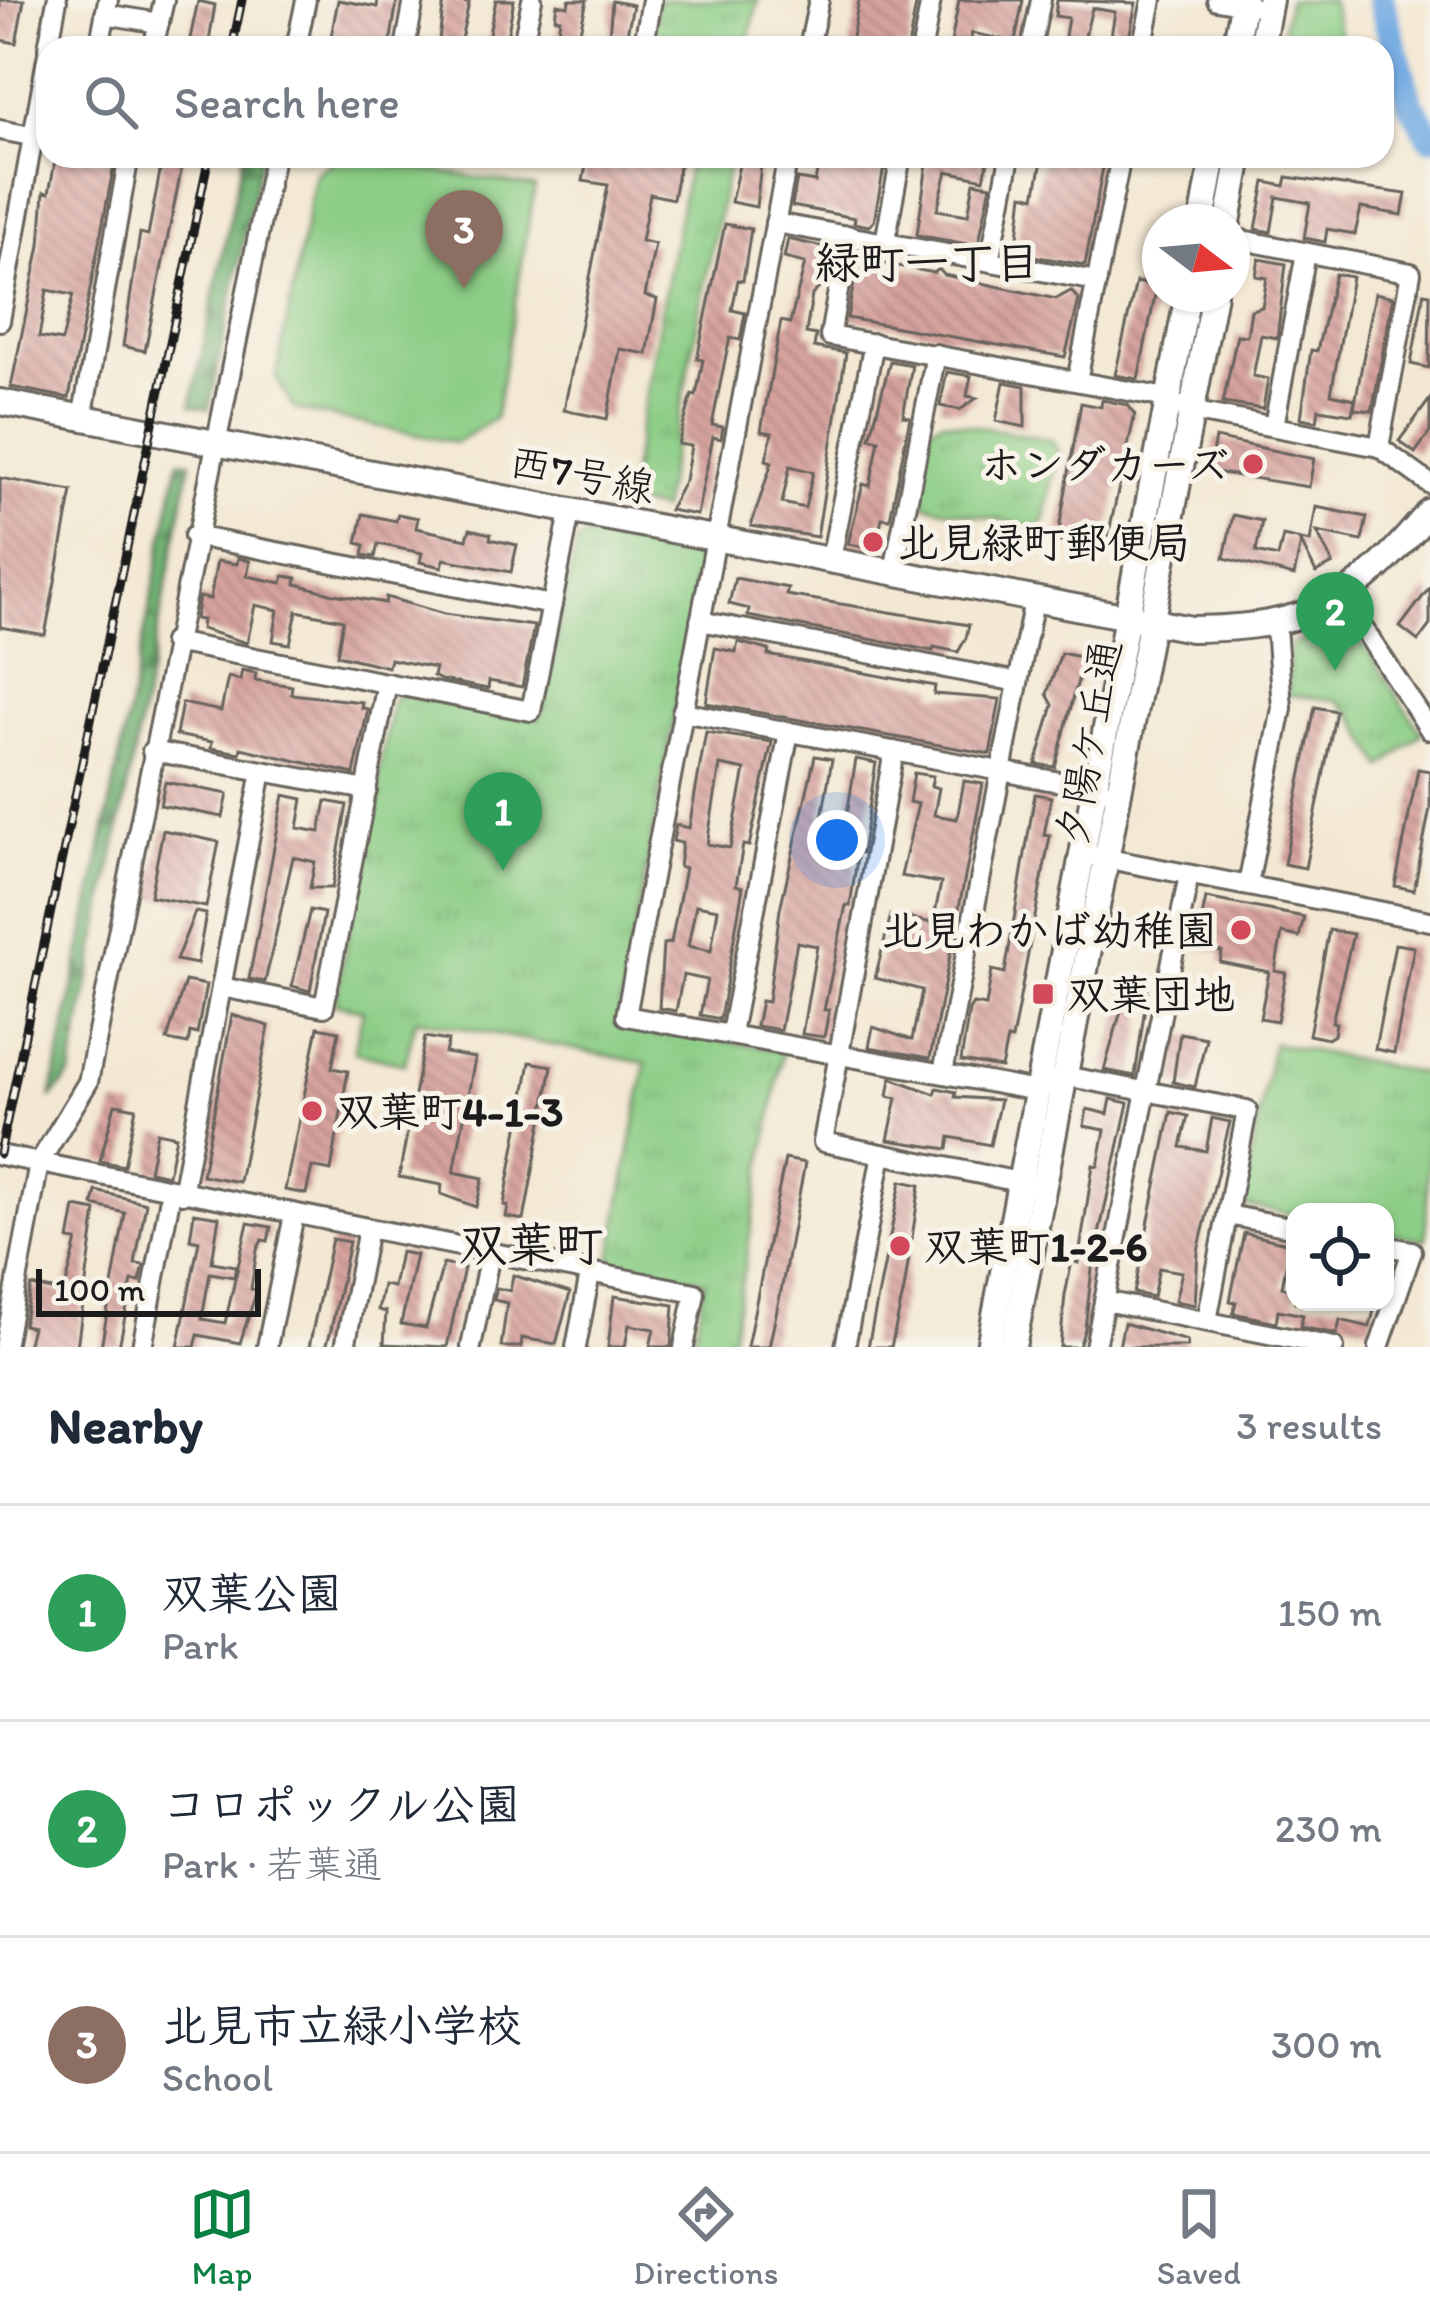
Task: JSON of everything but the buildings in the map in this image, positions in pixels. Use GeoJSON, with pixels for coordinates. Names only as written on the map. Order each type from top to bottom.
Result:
{"type":"FeatureCollection","features":[{"type":"Feature","properties":{"kind":"main road"},"geometry":{"type":"LineString","coordinates":[[1241,36],[1256,3]]}},
{"type":"Feature","properties":{"kind":"main road"},"geometry":{"type":"LineString","coordinates":[[1256,3],[1260,36]]}},
{"type":"Feature","properties":{"kind":"main road"},"geometry":{"type":"LineString","coordinates":[[1205,204],[1212,168]]}},
{"type":"Feature","properties":{"kind":"main road"},"geometry":{"type":"LineString","coordinates":[[1231,204],[1238,168]]}},
{"type":"Feature","properties":{"kind":"main road","name":"夕陽ケ丘通"},"geometry":{"type":"LineString","coordinates":[[1140,620],[1167,398],[1184,312]]}},
{"type":"Feature","properties":{"kind":"main road","name":"夕陽ケ丘通"},"geometry":{"type":"LineString","coordinates":[[1013,1347],[1037,1091],[1095,856],[1140,620],[1210,312]]}},
{"type":"Feature","properties":{"kind":"main road","name":"西7号線"},"geometry":{"type":"LineString","coordinates":[[0,402],[1191,629],[1276,626]]}},
{"type":"Feature","properties":{"kind":"main road"},"geometry":{"type":"LineString","coordinates":[[1276,626],[1342,596],[1386,564],[1430,511]]}},
{"type":"Feature","properties":{"kind":"main road","name":"夕陽ケ丘通"},"geometry":{"type":"LineString","coordinates":[[989,1347],[1064,1076],[1095,856]]}},
{"type":"Feature","properties":{"kind":"street"},"geometry":{"type":"LineString","coordinates":[[54,36],[57,0]]}},
{"type":"Feature","properties":{"kind":"street"},"geometry":{"type":"LineString","coordinates":[[156,36],[164,0]]}},
{"type":"Feature","properties":{"kind":"street"},"geometry":{"type":"LineString","coordinates":[[298,36],[306,0]]}},
{"type":"Feature","properties":{"kind":"street"},"geometry":{"type":"LineString","coordinates":[[407,36],[414,0]]}},
{"type":"Feature","properties":{"kind":"street"},"geometry":{"type":"LineString","coordinates":[[524,36],[532,0]]}},
{"type":"Feature","properties":{"kind":"street"},"geometry":{"type":"LineString","coordinates":[[645,36],[652,0]]}},
{"type":"Feature","properties":{"kind":"street"},"geometry":{"type":"LineString","coordinates":[[812,36],[819,0]]}},
{"type":"Feature","properties":{"kind":"street"},"geometry":{"type":"LineString","coordinates":[[924,36],[931,0]]}},
{"type":"Feature","properties":{"kind":"street"},"geometry":{"type":"LineString","coordinates":[[1034,36],[1041,0]]}},
{"type":"Feature","properties":{"kind":"street"},"geometry":{"type":"LineString","coordinates":[[1144,36],[1152,0]]}},
{"type":"Feature","properties":{"kind":"street"},"geometry":{"type":"LineString","coordinates":[[1217,0],[1256,3]]}},
{"type":"Feature","properties":{"kind":"street"},"geometry":{"type":"LineString","coordinates":[[107,7],[159,23]]}},
{"type":"Feature","properties":{"kind":"street"},"geometry":{"type":"LineString","coordinates":[[0,130],[36,136],[0,321]]}},
{"type":"Feature","properties":{"kind":"street"},"geometry":{"type":"LineString","coordinates":[[82,418],[127,168]]}},
{"type":"Feature","properties":{"kind":"street"},"geometry":{"type":"LineString","coordinates":[[5,1347],[39,1163],[88,1082],[172,642],[271,168]]}},
{"type":"Feature","properties":{"kind":"street"},"geometry":{"type":"LineString","coordinates":[[786,168],[626,1016],[1037,1091],[1064,1076],[1247,1110],[1207,1321]]}},
{"type":"Feature","properties":{"kind":"street"},"geometry":{"type":"LineString","coordinates":[[885,242],[899,168]]}},
{"type":"Feature","properties":{"kind":"street"},"geometry":{"type":"LineString","coordinates":[[990,260],[1008,168]]}},
{"type":"Feature","properties":{"kind":"street"},"geometry":{"type":"LineString","coordinates":[[1076,381],[1119,168]]}},
{"type":"Feature","properties":{"kind":"street"},"geometry":{"type":"LineString","coordinates":[[776,223],[1096,281]]}},
{"type":"Feature","properties":{"kind":"street"},"geometry":{"type":"LineString","coordinates":[[848,235],[830,336],[1167,398],[1191,411],[1379,447],[1430,484]]}},
{"type":"Feature","properties":{"kind":"street"},"geometry":{"type":"LineString","coordinates":[[1250,242],[1411,273],[1379,447]]}},
{"type":"Feature","properties":{"kind":"street"},"geometry":{"type":"LineString","coordinates":[[1274,426],[1306,253]]}},
{"type":"Feature","properties":{"kind":"street"},"geometry":{"type":"LineString","coordinates":[[831,559],[874,343]]}},
{"type":"Feature","properties":{"kind":"street"},"geometry":{"type":"LineString","coordinates":[[894,571],[936,354]]}},
{"type":"Feature","properties":{"kind":"street"},"geometry":{"type":"LineString","coordinates":[[172,642],[531,712],[570,512]]}},
{"type":"Feature","properties":{"kind":"street"},"geometry":{"type":"LineString","coordinates":[[194,536],[552,605]]}},
{"type":"Feature","properties":{"kind":"street"},"geometry":{"type":"LineString","coordinates":[[1342,596],[1430,730]]}},
{"type":"Feature","properties":{"kind":"street"},"geometry":{"type":"LineString","coordinates":[[943,1073],[1034,600]]}},
{"type":"Feature","properties":{"kind":"street"},"geometry":{"type":"LineString","coordinates":[[700,621],[1018,682]]}},
{"type":"Feature","properties":{"kind":"street"},"geometry":{"type":"LineString","coordinates":[[1248,885],[1282,708],[1276,626]]}},
{"type":"Feature","properties":{"kind":"street"},"geometry":{"type":"LineString","coordinates":[[221,987],[324,1007],[387,683]]}},
{"type":"Feature","properties":{"kind":"street"},"geometry":{"type":"LineString","coordinates":[[682,712],[1108,791]]}},
{"type":"Feature","properties":{"kind":"street"},"geometry":{"type":"LineString","coordinates":[[731,1033],[789,732]]}},
{"type":"Feature","properties":{"kind":"street"},"geometry":{"type":"LineString","coordinates":[[152,751],[367,790]]}},
{"type":"Feature","properties":{"kind":"street"},"geometry":{"type":"LineString","coordinates":[[894,752],[823,1142],[1031,1184]]}},
{"type":"Feature","properties":{"kind":"street"},"geometry":{"type":"LineString","coordinates":[[142,1347],[221,987],[262,772]]}},
{"type":"Feature","properties":{"kind":"street"},"geometry":{"type":"LineString","coordinates":[[1095,856],[1430,921]]}},
{"type":"Feature","properties":{"kind":"street"},"geometry":{"type":"LineString","coordinates":[[1095,1347],[1189,874]]}},
{"type":"Feature","properties":{"kind":"street"},"geometry":{"type":"LineString","coordinates":[[844,1347],[882,1154]]}},
{"type":"Feature","properties":{"kind":"street"},"geometry":{"type":"LineString","coordinates":[[0,1155],[694,1293],[684,1347]]}},
{"type":"Feature","properties":{"kind":"street"},"geometry":{"type":"LineString","coordinates":[[1228,1214],[1286,1226]]}},
{"type":"Feature","properties":{"kind":"street"},"geometry":{"type":"LineString","coordinates":[[267,1347],[294,1215]]}},
{"type":"Feature","properties":{"kind":"street"},"geometry":{"type":"LineString","coordinates":[[345,1347],[368,1229]]}},
{"type":"Feature","properties":{"kind":"street"},"geometry":{"type":"LineString","coordinates":[[1394,1248],[1412,1251],[1394,1303]]}},
{"type":"Feature","properties":{"kind":"street"},"geometry":{"type":"LineString","coordinates":[[471,1347],[490,1253]]}},
{"type":"Feature","properties":{"kind":"street"},"geometry":{"type":"LineString","coordinates":[[576,1347],[590,1274]]}},
{"type":"Feature","properties":{"kind":"street"},"geometry":{"type":"LineString","coordinates":[[1104,1300],[1334,1347]]}},
{"type":"Feature","properties":{"kind":"street"},"geometry":{"type":"LineString","coordinates":[[1379,1347],[1391,1311]]}},
{"type":"Feature","properties":{"kind":"green space"},"geometry":{"type":"Polygon","coordinates":[[[658,0],[758,0],[750,36],[651,36],[658,0]]]}},
{"type":"Feature","properties":{"kind":"green space"},"geometry":{"type":"Polygon","coordinates":[[[1288,0],[1331,0],[1340,36],[1281,36],[1288,0]]]}},
{"type":"Feature","properties":{"kind":"green space"},"geometry":{"type":"Polygon","coordinates":[[[240,168],[259,168],[209,409],[191,405],[240,168]]]}},
{"type":"Feature","properties":{"kind":"green space"},"geometry":{"type":"Polygon","coordinates":[[[324,168],[417,168],[535,187],[495,418],[456,443],[294,409],[276,378],[315,174],[324,168]]]}},
{"type":"Feature","properties":{"kind":"green space"},"geometry":{"type":"Polygon","coordinates":[[[688,168],[728,168],[661,510],[626,502],[688,168]]]}},
{"type":"Feature","properties":{"kind":"green space"},"geometry":{"type":"Polygon","coordinates":[[[943,420],[1052,440],[1058,451],[1044,522],[1034,527],[926,505],[919,492],[931,426],[943,420]]]}},
{"type":"Feature","properties":{"kind":"green space"},"geometry":{"type":"Polygon","coordinates":[[[179,460],[191,461],[71,1075],[51,1099],[179,460]]]}},
{"type":"Feature","properties":{"kind":"green space"},"geometry":{"type":"Polygon","coordinates":[[[590,534],[694,555],[701,567],[618,1022],[783,1051],[730,1347],[692,1347],[705,1281],[610,1262],[646,1063],[416,1019],[405,1064],[354,1052],[363,1010],[335,1004],[393,700],[399,693],[540,719],[577,542],[590,534]]]}},
{"type":"Feature","properties":{"kind":"green space"},"geometry":{"type":"Polygon","coordinates":[[[1337,623],[1350,625],[1422,733],[1383,767],[1354,717],[1337,700],[1288,695],[1290,646],[1337,623]]]}},
{"type":"Feature","properties":{"kind":"green space"},"geometry":{"type":"Polygon","coordinates":[[[1273,1043],[1430,1075],[1426,1240],[1394,1234],[1394,1203],[1286,1203],[1286,1213],[1242,1205],[1273,1043]]]}},
{"type":"Feature","properties":{"kind":"waterway"},"geometry":{"type":"LineString","coordinates":[[1381,0],[1391,36]]}},
{"type":"Feature","properties":{"kind":"waterway"},"geometry":{"type":"LineString","coordinates":[[1394,46],[1410,102],[1430,136]]}},
{"type":"Feature","properties":{"kind":"railway"},"geometry":{"type":"LineString","coordinates":[[234,36],[242,0]]}},
{"type":"Feature","properties":{"kind":"railway"},"geometry":{"type":"LineString","coordinates":[[0,1154],[206,168]]}},
{"type":"Feature","properties":{"kind":"place","name":"北見市立緑小学校"},"geometry":{"type":"Point","coordinates":[464,289]}},
{"type":"Feature","properties":{"kind":"place","name":"ホンダカーズ"},"geometry":{"type":"Point","coordinates":[1253,464]}},
{"type":"Feature","properties":{"kind":"place","name":"北見緑町郵便局"},"geometry":{"type":"Point","coordinates":[873,542]}},
{"type":"Feature","properties":{"kind":"place","name":"コロポックル公園"},"geometry":{"type":"Point","coordinates":[1335,671]}},
{"type":"Feature","properties":{"kind":"place","name":"双葉公園"},"geometry":{"type":"Point","coordinates":[503,871]}},
{"type":"Feature","properties":{"kind":"place","name":"北見わかば幼稚園"},"geometry":{"type":"Point","coordinates":[1241,930]}},
{"type":"Feature","properties":{"kind":"place","name":"双葉団地"},"geometry":{"type":"Point","coordinates":[1043,994]}},
{"type":"Feature","properties":{"kind":"place","name":"双葉町4-1-3"},"geometry":{"type":"Point","coordinates":[312,1111]}},
{"type":"Feature","properties":{"kind":"place","name":"双葉町1-2-6"},"geometry":{"type":"Point","coordinates":[900,1246]}},
{"type":"Feature","properties":{"kind":"district","name":"緑町一丁目"},"geometry":{"type":"Point","coordinates":[927,262]}},
{"type":"Feature","properties":{"kind":"district","name":"双葉町"},"geometry":{"type":"Point","coordinates":[531,1244]}}]}
